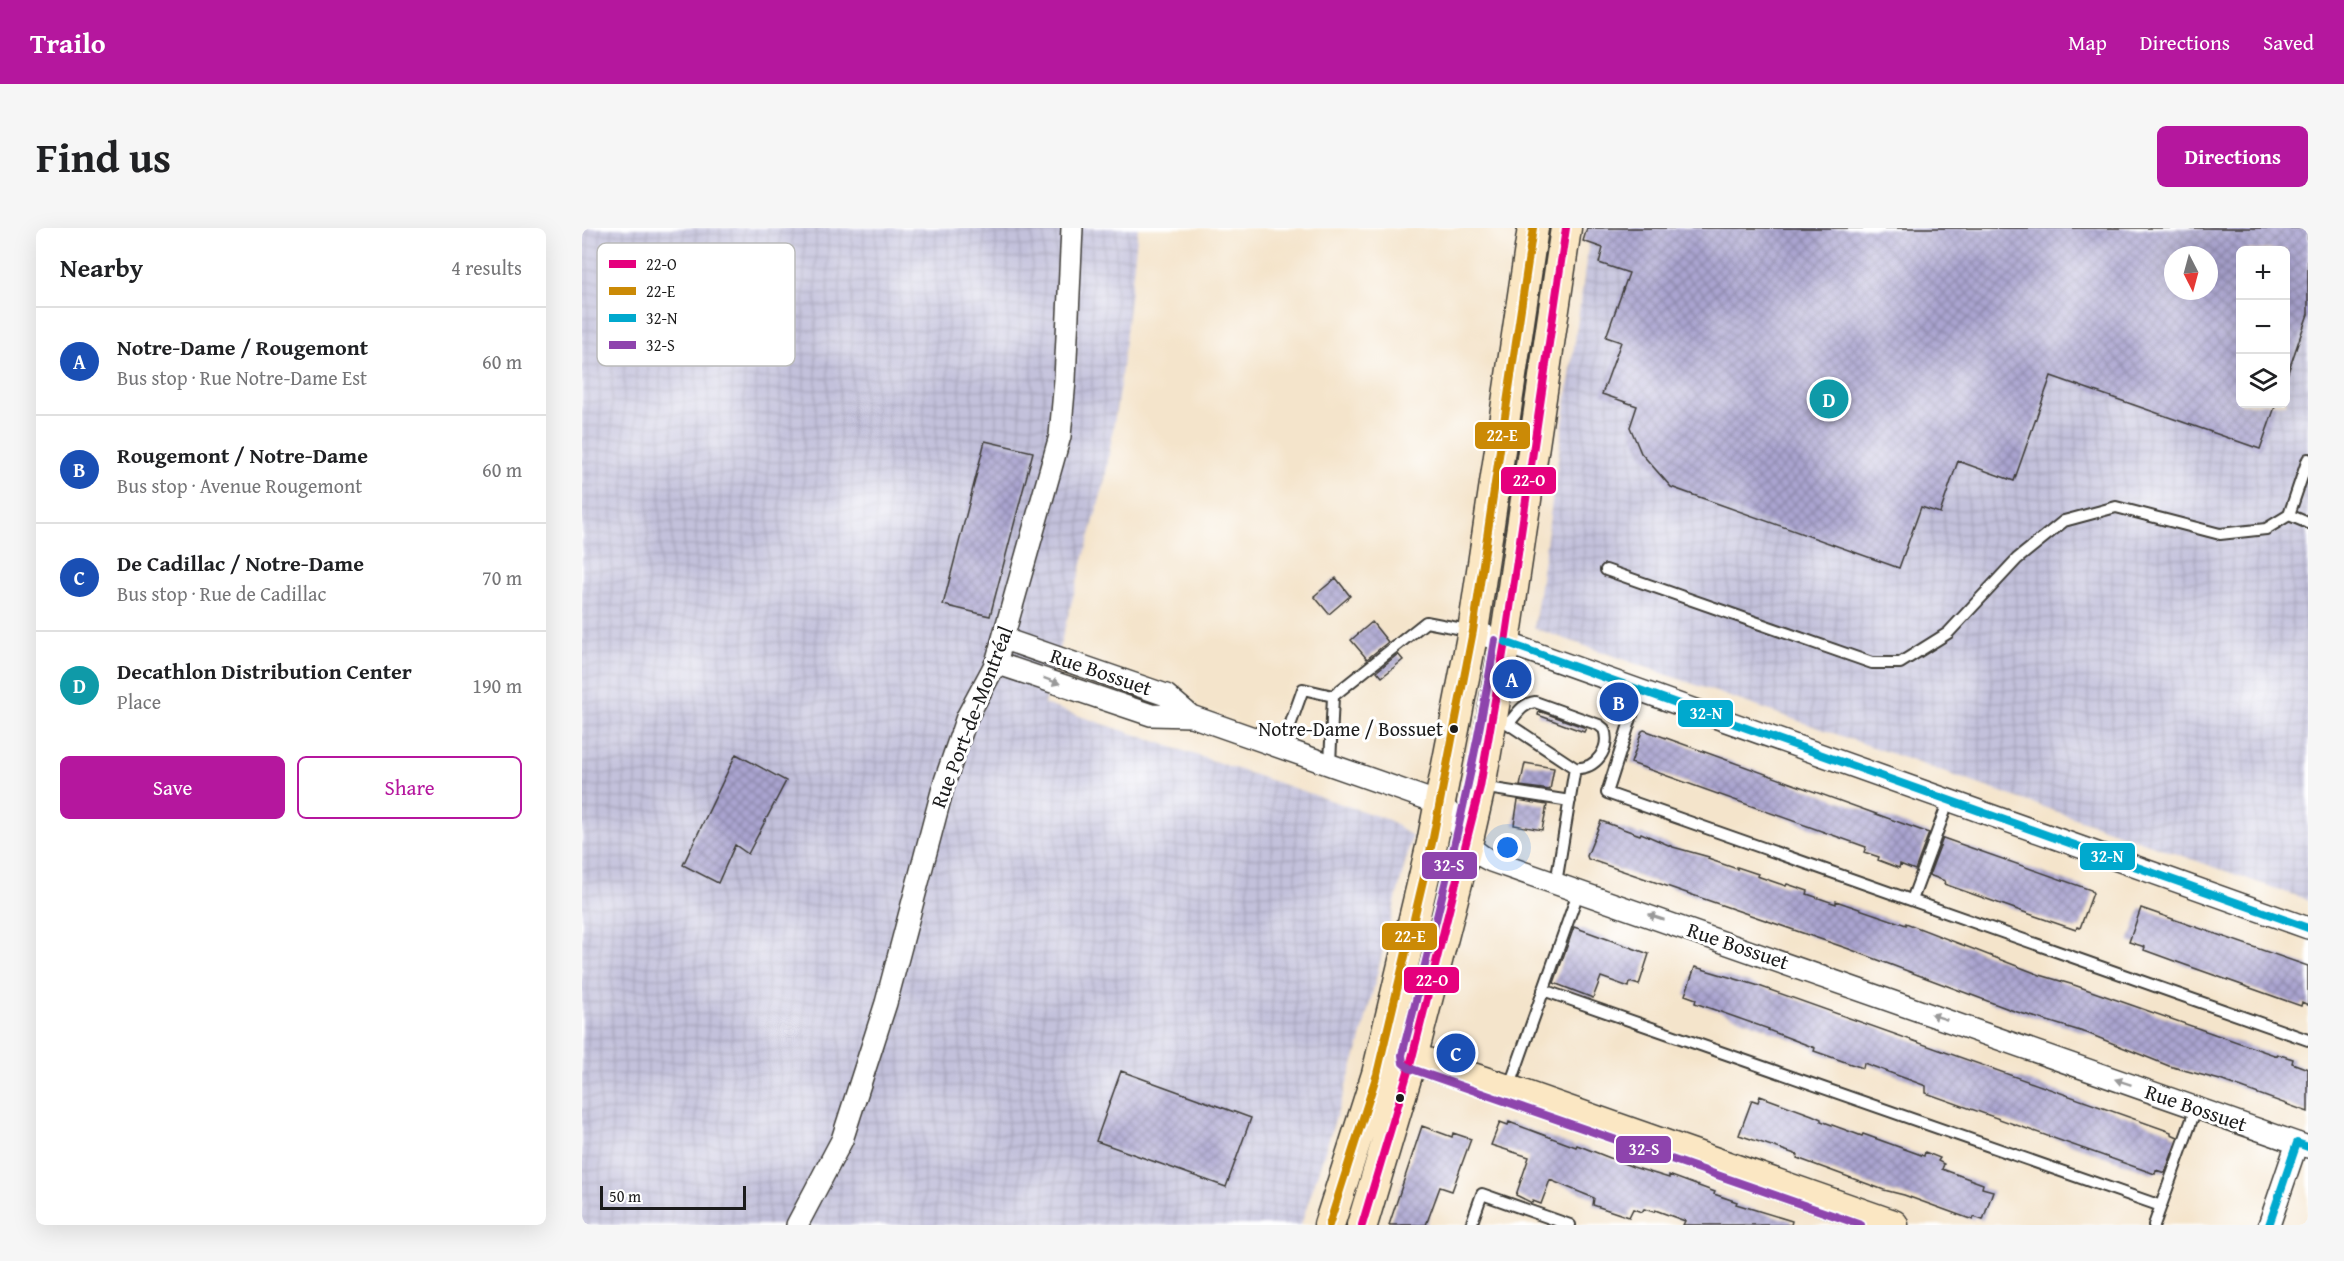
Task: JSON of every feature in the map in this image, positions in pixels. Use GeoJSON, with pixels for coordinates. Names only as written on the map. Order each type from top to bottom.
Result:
{"type":"FeatureCollection","features":[{"type":"Feature","properties":{"kind":"main road"},"geometry":{"type":"LineString","coordinates":[[1329,1225],[1383,1049],[1432,843],[1473,631],[1533,228]]}},
{"type":"Feature","properties":{"kind":"main road"},"geometry":{"type":"LineString","coordinates":[[1362,1225],[1412,1058],[1480,787],[1501,719],[1505,642],[1566,228]]}},
{"type":"Feature","properties":{"kind":"main road"},"geometry":{"type":"LineString","coordinates":[[1521,310],[1552,315]]}},
{"type":"Feature","properties":{"kind":"main road"},"geometry":{"type":"LineString","coordinates":[[1383,1049],[1508,1090],[1893,1225]]}},
{"type":"Feature","properties":{"kind":"street","name":"Rue Port-de-Montréal"},"geometry":{"type":"LineString","coordinates":[[798,1225],[842,1140],[886,1003],[944,784],[967,717],[996,663],[1004,639],[1060,436],[1072,228]]}},
{"type":"Feature","properties":{"kind":"street"},"geometry":{"type":"LineString","coordinates":[[1473,631],[2308,928]]}},
{"type":"Feature","properties":{"kind":"street","name":"Rue Bossuet"},"geometry":{"type":"LineString","coordinates":[[1004,639],[1166,695],[1191,716]]}},
{"type":"Feature","properties":{"kind":"street","name":"Rue Bossuet"},"geometry":{"type":"LineString","coordinates":[[996,663],[1151,715],[1191,716],[1439,803],[1447,808],[1455,819],[1473,851],[1491,861],[2302,1145]]}},
{"type":"Feature","properties":{"kind":"street"},"geometry":{"type":"LineString","coordinates":[[2269,1225],[2302,1145]]}},
{"type":"Feature","properties":{"kind":"lane"},"geometry":{"type":"LineString","coordinates":[[1606,570],[1872,663],[1900,663],[1948,633],[2017,559],[2064,521],[2116,507],[2220,534],[2266,530],[2289,515],[2308,459]]}},
{"type":"Feature","properties":{"kind":"lane"},"geometry":{"type":"LineString","coordinates":[[2289,515],[2308,522]]}},
{"type":"Feature","properties":{"kind":"lane"},"geometry":{"type":"LineString","coordinates":[[1332,696],[1426,622],[1473,631]]}},
{"type":"Feature","properties":{"kind":"lane"},"geometry":{"type":"LineString","coordinates":[[1282,748],[1303,689],[1332,696]]}},
{"type":"Feature","properties":{"kind":"lane"},"geometry":{"type":"LineString","coordinates":[[1640,690],[1607,793],[2308,1040]]}},
{"type":"Feature","properties":{"kind":"lane"},"geometry":{"type":"LineString","coordinates":[[1330,764],[1332,696]]}},
{"type":"Feature","properties":{"kind":"lane"},"geometry":{"type":"LineString","coordinates":[[1535,702],[1599,725],[1606,735],[1596,763],[1590,767],[1575,768],[1501,719],[1535,702]]}},
{"type":"Feature","properties":{"kind":"lane"},"geometry":{"type":"LineString","coordinates":[[1556,882],[1575,768]]}},
{"type":"Feature","properties":{"kind":"lane"},"geometry":{"type":"LineString","coordinates":[[1480,787],[1570,801]]}},
{"type":"Feature","properties":{"kind":"lane"},"geometry":{"type":"LineString","coordinates":[[1912,900],[1949,800]]}},
{"type":"Feature","properties":{"kind":"lane"},"geometry":{"type":"LineString","coordinates":[[1508,1090],[1579,890]]}},
{"type":"Feature","properties":{"kind":"lane"},"geometry":{"type":"LineString","coordinates":[[1543,990],[2161,1206]]}},
{"type":"Feature","properties":{"kind":"lane"},"geometry":{"type":"LineString","coordinates":[[2154,1225],[2196,1108]]}},
{"type":"Feature","properties":{"kind":"lane"},"geometry":{"type":"LineString","coordinates":[[1471,1225],[1482,1194],[1570,1225]]}},
{"type":"Feature","properties":{"kind":"shaded area"},"geometry":{"type":"Polygon","coordinates":[[[582,228],[1138,228],[1120,385],[1105,480],[1044,704],[1389,820],[1412,836],[1359,1046],[1301,1225],[582,1225],[582,228]]]}},
{"type":"Feature","properties":{"kind":"shaded area"},"geometry":{"type":"Polygon","coordinates":[[[1591,228],[2308,228],[2308,900],[1534,628],[1591,228]]]}},
{"type":"Feature","properties":{"kind":"building"},"geometry":{"type":"Polygon","coordinates":[[[1587,228],[2308,228],[2308,314],[2290,366],[2290,246],[2236,246],[2236,408],[2275,408],[2260,449],[2051,376],[2014,481],[1958,461],[1940,513],[1921,507],[1899,568],[1671,487],[1641,453],[1630,427],[1637,406],[1602,394],[1621,342],[1606,337],[1629,273],[1599,263],[1603,248],[1583,241],[1587,228]]]}},
{"type":"Feature","properties":{"kind":"building"},"geometry":{"type":"Polygon","coordinates":[[[985,441],[1033,452],[990,616],[943,605],[985,441]]]}},
{"type":"Feature","properties":{"kind":"building"},"geometry":{"type":"Polygon","coordinates":[[[1336,578],[1350,596],[1329,614],[1314,596],[1336,578]]]}},
{"type":"Feature","properties":{"kind":"building"},"geometry":{"type":"Polygon","coordinates":[[[1372,622],[1388,642],[1367,659],[1351,640],[1372,622]]]}},
{"type":"Feature","properties":{"kind":"building"},"geometry":{"type":"Polygon","coordinates":[[[1398,654],[1403,660],[1382,677],[1377,671],[1398,654]]]}},
{"type":"Feature","properties":{"kind":"building"},"geometry":{"type":"Polygon","coordinates":[[[1539,711],[1586,728],[1584,732],[1538,715],[1539,711]]]}},
{"type":"Feature","properties":{"kind":"building"},"geometry":{"type":"Polygon","coordinates":[[[1644,730],[1929,833],[1915,870],[1900,864],[1899,868],[1878,860],[1879,857],[1864,852],[1866,847],[1631,763],[1644,730]]]}},
{"type":"Feature","properties":{"kind":"building"},"geometry":{"type":"Polygon","coordinates":[[[736,754],[786,781],[748,854],[735,845],[718,883],[683,865],[736,754]]]}},
{"type":"Feature","properties":{"kind":"building"},"geometry":{"type":"Polygon","coordinates":[[[1525,763],[1554,768],[1550,790],[1520,786],[1525,763]]]}},
{"type":"Feature","properties":{"kind":"building"},"geometry":{"type":"Polygon","coordinates":[[[1518,800],[1547,805],[1542,830],[1514,825],[1518,800]]]}},
{"type":"Feature","properties":{"kind":"building"},"geometry":{"type":"Polygon","coordinates":[[[1601,821],[1640,835],[1641,833],[1673,847],[1709,857],[1708,859],[1737,869],[1737,867],[1758,874],[1757,876],[1786,886],[1787,884],[1808,891],[1807,894],[1836,904],[1836,901],[1906,925],[1906,923],[2040,975],[2277,1056],[2277,1054],[2293,1059],[2292,1063],[2308,1069],[2308,1112],[2220,1080],[2169,1066],[2087,1033],[2014,1011],[1849,949],[1588,859],[1587,856],[1601,821]]]}},
{"type":"Feature","properties":{"kind":"building"},"geometry":{"type":"Polygon","coordinates":[[[1943,838],[2091,890],[2093,893],[2080,928],[2077,927],[2076,930],[2035,916],[1944,884],[1945,881],[1929,875],[1943,838]]]}},
{"type":"Feature","properties":{"kind":"building"},"geometry":{"type":"Polygon","coordinates":[[[2141,908],[2308,966],[2308,1005],[2302,1002],[2301,1006],[2144,950],[2145,947],[2129,942],[2141,908]]]}},
{"type":"Feature","properties":{"kind":"building"},"geometry":{"type":"Polygon","coordinates":[[[1574,927],[1649,954],[1639,985],[1630,982],[1629,987],[1601,977],[1593,998],[1554,983],[1574,927]]]}},
{"type":"Feature","properties":{"kind":"building"},"geometry":{"type":"Polygon","coordinates":[[[1695,967],[1756,985],[2171,1132],[2178,1137],[2165,1173],[2156,1170],[2155,1174],[1926,1093],[1926,1086],[1864,1063],[1863,1068],[1814,1051],[1815,1048],[1769,1029],[1695,1003],[1696,999],[1685,995],[1695,967]]]}},
{"type":"Feature","properties":{"kind":"building"},"geometry":{"type":"Polygon","coordinates":[[[1121,1071],[1251,1118],[1226,1187],[1096,1141],[1121,1071]]]}},
{"type":"Feature","properties":{"kind":"building"},"geometry":{"type":"Polygon","coordinates":[[[1760,1096],[1862,1136],[1863,1134],[1924,1156],[1925,1152],[1940,1158],[1938,1161],[1944,1164],[1942,1169],[1983,1184],[1982,1188],[1993,1191],[1983,1220],[1974,1217],[1973,1220],[1884,1190],[1797,1158],[1798,1155],[1739,1135],[1752,1100],[1758,1102],[1760,1096]]]}},
{"type":"Feature","properties":{"kind":"building"},"geometry":{"type":"Polygon","coordinates":[[[1500,1122],[1508,1125],[1509,1122],[1576,1147],[1577,1145],[1633,1167],[1669,1178],[1669,1175],[1715,1192],[1714,1194],[1737,1202],[1736,1204],[1792,1221],[1791,1225],[1683,1225],[1685,1221],[1655,1210],[1654,1212],[1644,1209],[1642,1212],[1633,1209],[1629,1217],[1593,1205],[1594,1198],[1550,1180],[1541,1204],[1533,1201],[1532,1203],[1516,1195],[1529,1157],[1491,1145],[1500,1122]]]}},
{"type":"Feature","properties":{"kind":"building"},"geometry":{"type":"Polygon","coordinates":[[[1422,1126],[1452,1137],[1453,1133],[1471,1139],[1452,1191],[1440,1187],[1426,1225],[1389,1225],[1422,1126]]]}},
{"type":"Feature","properties":{"kind":"transit line","name":"22-E"},"geometry":{"type":"LineString","coordinates":[[1329,1225],[1377,1074],[1432,843],[1473,631],[1533,228]]}},
{"type":"Feature","properties":{"kind":"transit line","name":"22-O"},"geometry":{"type":"LineString","coordinates":[[1362,1225],[1412,1058],[1480,787],[1505,642],[1566,228]]}},
{"type":"Feature","properties":{"kind":"transit line","name":"32-S"},"geometry":{"type":"LineString","coordinates":[[1495,640],[1465,797],[1402,1055],[1403,1063],[1409,1068],[1861,1225]]}},
{"type":"Feature","properties":{"kind":"transit line","name":"32-N"},"geometry":{"type":"LineString","coordinates":[[1505,642],[2308,928]]}},
{"type":"Feature","properties":{"kind":"transit line","name":"32-N"},"geometry":{"type":"LineString","coordinates":[[2269,1225],[2297,1143],[2308,1147]]}},
{"type":"Feature","properties":{"kind":"place","name":"Decathlon Distribution Center"},"geometry":{"type":"Point","coordinates":[1829,399]}},
{"type":"Feature","properties":{"kind":"place","name":"Notre-Dame / Rougemont"},"geometry":{"type":"Point","coordinates":[1512,679]}},
{"type":"Feature","properties":{"kind":"place","name":"Rougemont / Notre-Dame"},"geometry":{"type":"Point","coordinates":[1619,702]}},
{"type":"Feature","properties":{"kind":"place","name":"Notre-Dame / Bossuet"},"geometry":{"type":"Point","coordinates":[1454,729]}},
{"type":"Feature","properties":{"kind":"place","name":"De Cadillac / Notre-Dame"},"geometry":{"type":"Point","coordinates":[1456,1053]}}]}
